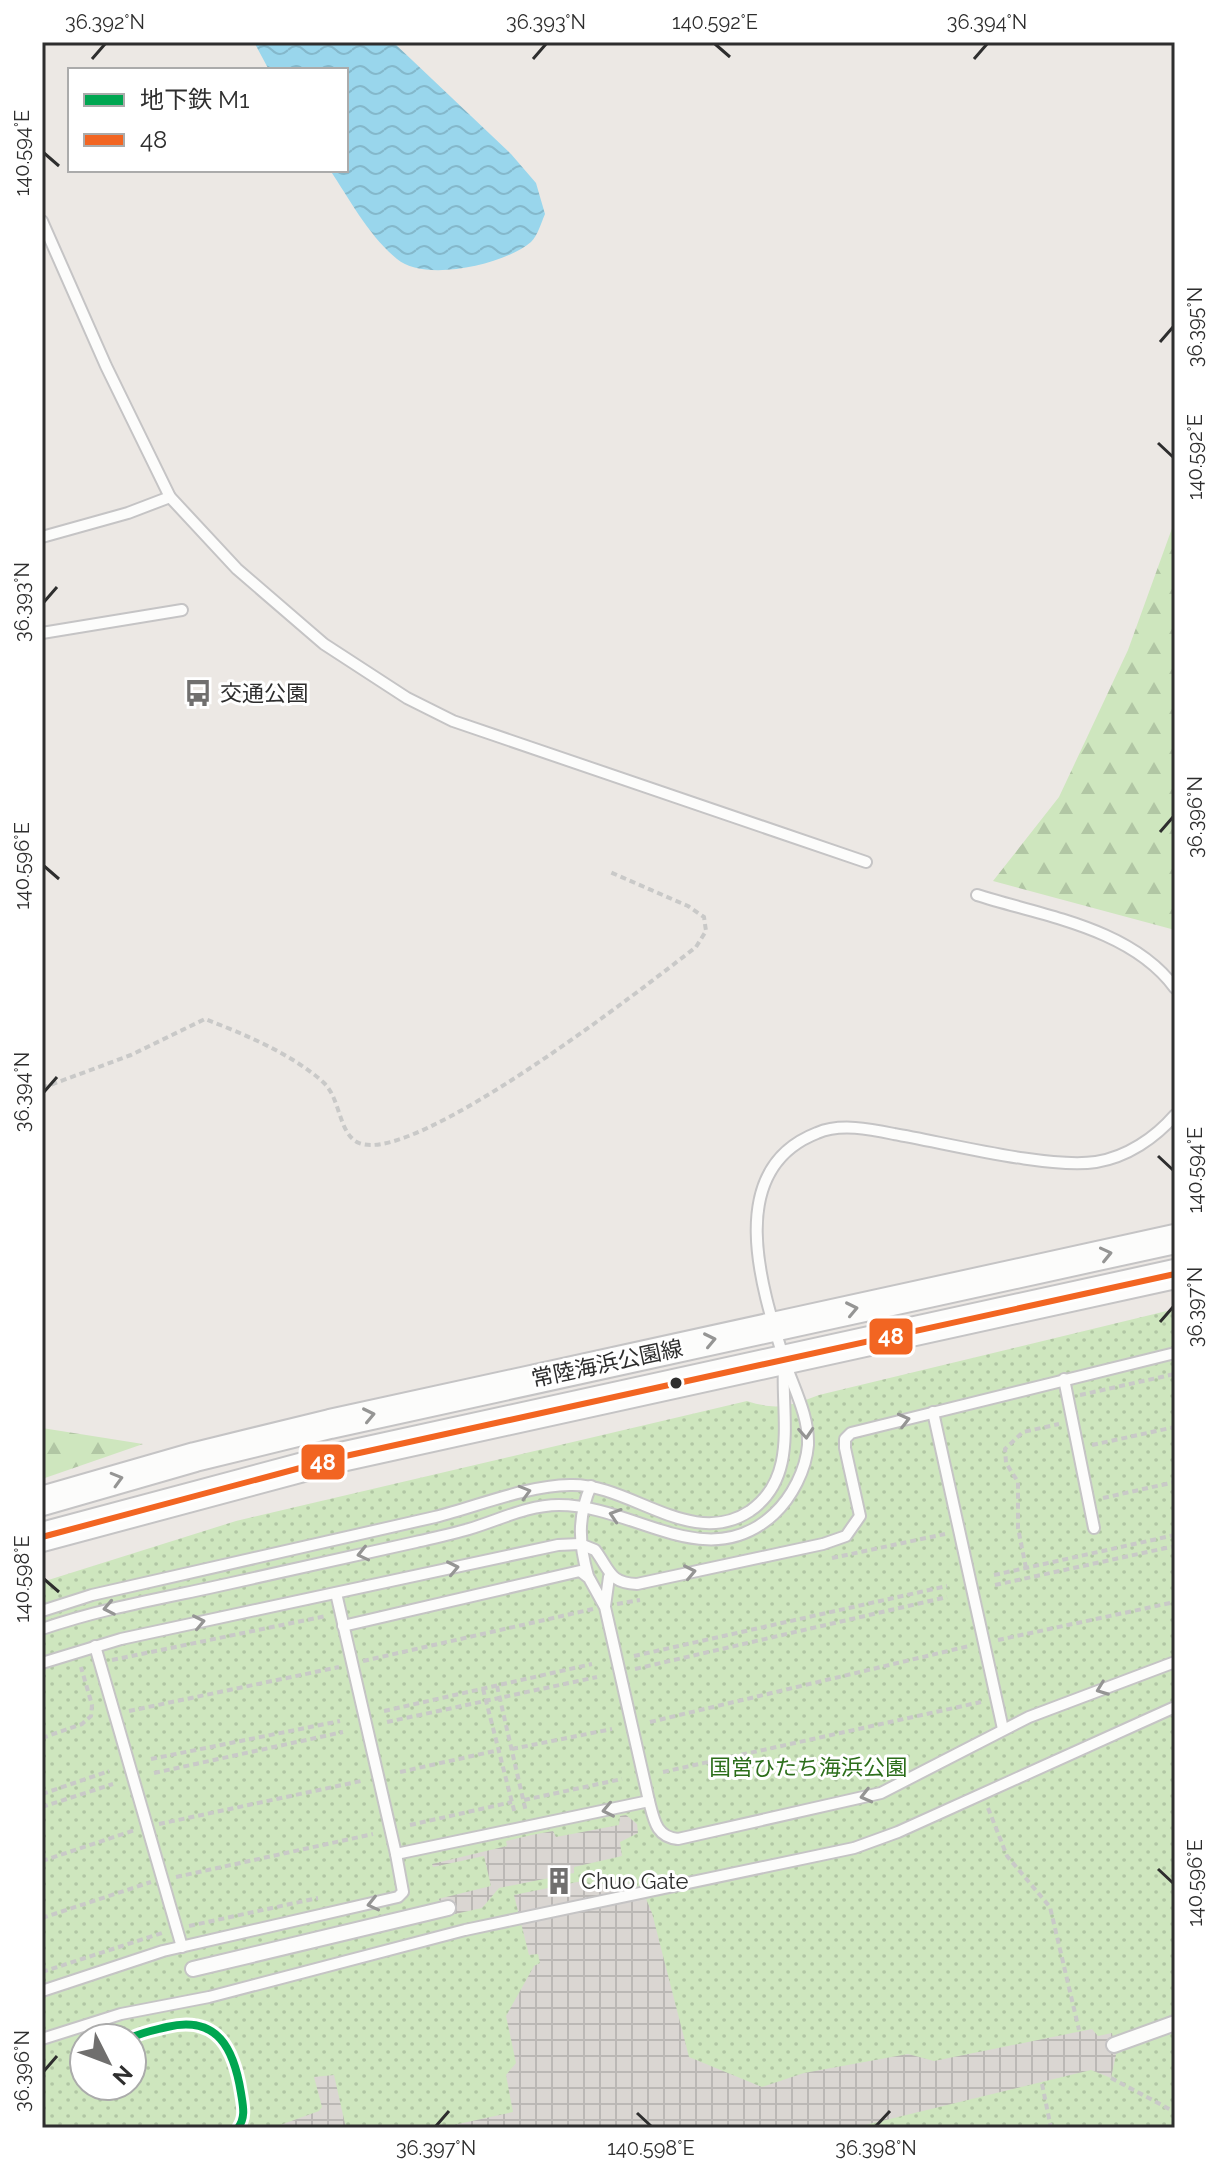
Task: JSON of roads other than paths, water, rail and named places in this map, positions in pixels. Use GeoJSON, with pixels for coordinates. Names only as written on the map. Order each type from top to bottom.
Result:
{"type":"FeatureCollection","features":[{"type":"Feature","properties":{"kind":"main road","name":"常陸海浜公園線"},"geometry":{"type":"LineString","coordinates":[[42,1501],[195,1457],[330,1424],[1175,1239]]}},
{"type":"Feature","properties":{"kind":"main road","name":"常陸海浜公園線"},"geometry":{"type":"LineString","coordinates":[[42,1537],[341,1457],[1175,1274]]}},
{"type":"Feature","properties":{"kind":"street"},"geometry":{"type":"LineString","coordinates":[[193,1969],[448,1908]]}},
{"type":"Feature","properties":{"kind":"street"},"geometry":{"type":"LineString","coordinates":[[1114,2045],[1156,2033],[1175,2023]]}},
{"type":"Feature","properties":{"kind":"lane"},"geometry":{"type":"LineString","coordinates":[[42,221],[106,366],[170,497],[237,569],[292,618],[367,674],[407,698],[501,739],[866,862]]}},
{"type":"Feature","properties":{"kind":"lane"},"geometry":{"type":"LineString","coordinates":[[42,537],[128,513],[170,497]]}},
{"type":"Feature","properties":{"kind":"lane"},"geometry":{"type":"LineString","coordinates":[[42,633],[182,610]]}},
{"type":"Feature","properties":{"kind":"lane"},"geometry":{"type":"LineString","coordinates":[[977,895],[1107,936],[1137,952],[1175,988]]}},
{"type":"Feature","properties":{"kind":"lane"},"geometry":{"type":"LineString","coordinates":[[42,1629],[91,1612],[466,1530],[524,1510],[555,1505],[582,1506],[702,1541],[734,1538],[761,1524],[790,1495],[803,1469],[808,1446],[807,1424],[784,1359],[757,1249],[759,1197],[775,1164],[809,1137],[838,1128],[1058,1162],[1094,1162],[1153,1138],[1175,1115]]}},
{"type":"Feature","properties":{"kind":"lane"},"geometry":{"type":"LineString","coordinates":[[42,1663],[95,1646],[558,1545],[580,1544],[595,1550],[609,1577],[620,1583],[637,1584],[846,1536],[860,1516],[845,1439],[851,1433],[1175,1353]]}},
{"type":"Feature","properties":{"kind":"lane"},"geometry":{"type":"LineString","coordinates":[[42,1611],[92,1595],[471,1508],[543,1487],[591,1486],[691,1522],[721,1522],[750,1511],[765,1498],[783,1465],[784,1359]]}},
{"type":"Feature","properties":{"kind":"lane"},"geometry":{"type":"LineString","coordinates":[[1064,1379],[1094,1528]]}},
{"type":"Feature","properties":{"kind":"lane"},"geometry":{"type":"LineString","coordinates":[[933,1412],[1003,1729]]}},
{"type":"Feature","properties":{"kind":"lane"},"geometry":{"type":"LineString","coordinates":[[591,1486],[582,1506],[580,1544],[589,1578],[605,1607],[655,1827],[667,1838],[678,1839],[881,1793],[1003,1729],[1175,1662]]}},
{"type":"Feature","properties":{"kind":"lane"},"geometry":{"type":"LineString","coordinates":[[343,1626],[574,1571],[589,1578]]}},
{"type":"Feature","properties":{"kind":"lane"},"geometry":{"type":"LineString","coordinates":[[605,1607],[609,1577]]}},
{"type":"Feature","properties":{"kind":"lane"},"geometry":{"type":"LineString","coordinates":[[42,1991],[182,1947],[398,1897],[403,1892],[403,1881],[336,1593]]}},
{"type":"Feature","properties":{"kind":"lane"},"geometry":{"type":"LineString","coordinates":[[95,1646],[182,1947]]}},
{"type":"Feature","properties":{"kind":"lane"},"geometry":{"type":"LineString","coordinates":[[42,2039],[121,2014],[209,1997],[479,1927],[854,1848],[898,1832],[1175,1707]]}},
{"type":"Feature","properties":{"kind":"lane"},"geometry":{"type":"LineString","coordinates":[[396,1854],[649,1801]]}},
{"type":"Feature","properties":{"kind":"water"},"geometry":{"type":"Polygon","coordinates":[[[254,42],[393,42],[511,154],[536,183],[545,214],[533,239],[503,257],[465,268],[426,270],[397,259],[369,229],[331,172],[348,172],[348,68],[268,68],[254,42]]]}},
{"type":"Feature","properties":{"kind":"tunnel"},"geometry":{"type":"LineString","coordinates":[[560,1876],[563,1885]]}},
{"type":"Feature","properties":{"kind":"metro line","name":"M1"},"geometry":{"type":"LineString","coordinates":[[148,2032],[185,2025],[199,2026],[220,2039],[234,2062],[238,2077],[243,2111],[238,2128]]}},
{"type":"Feature","properties":{"kind":"place","name":"交通公園"},"geometry":{"type":"Point","coordinates":[198,693]}},
{"type":"Feature","properties":{"kind":"place","name":"Chuo Gate"},"geometry":{"type":"Point","coordinates":[559,1881]}},
{"type":"Feature","properties":{"kind":"park label","name":"国営ひたち海浜公園"},"geometry":{"type":"Point","coordinates":[808,1767]}}]}
